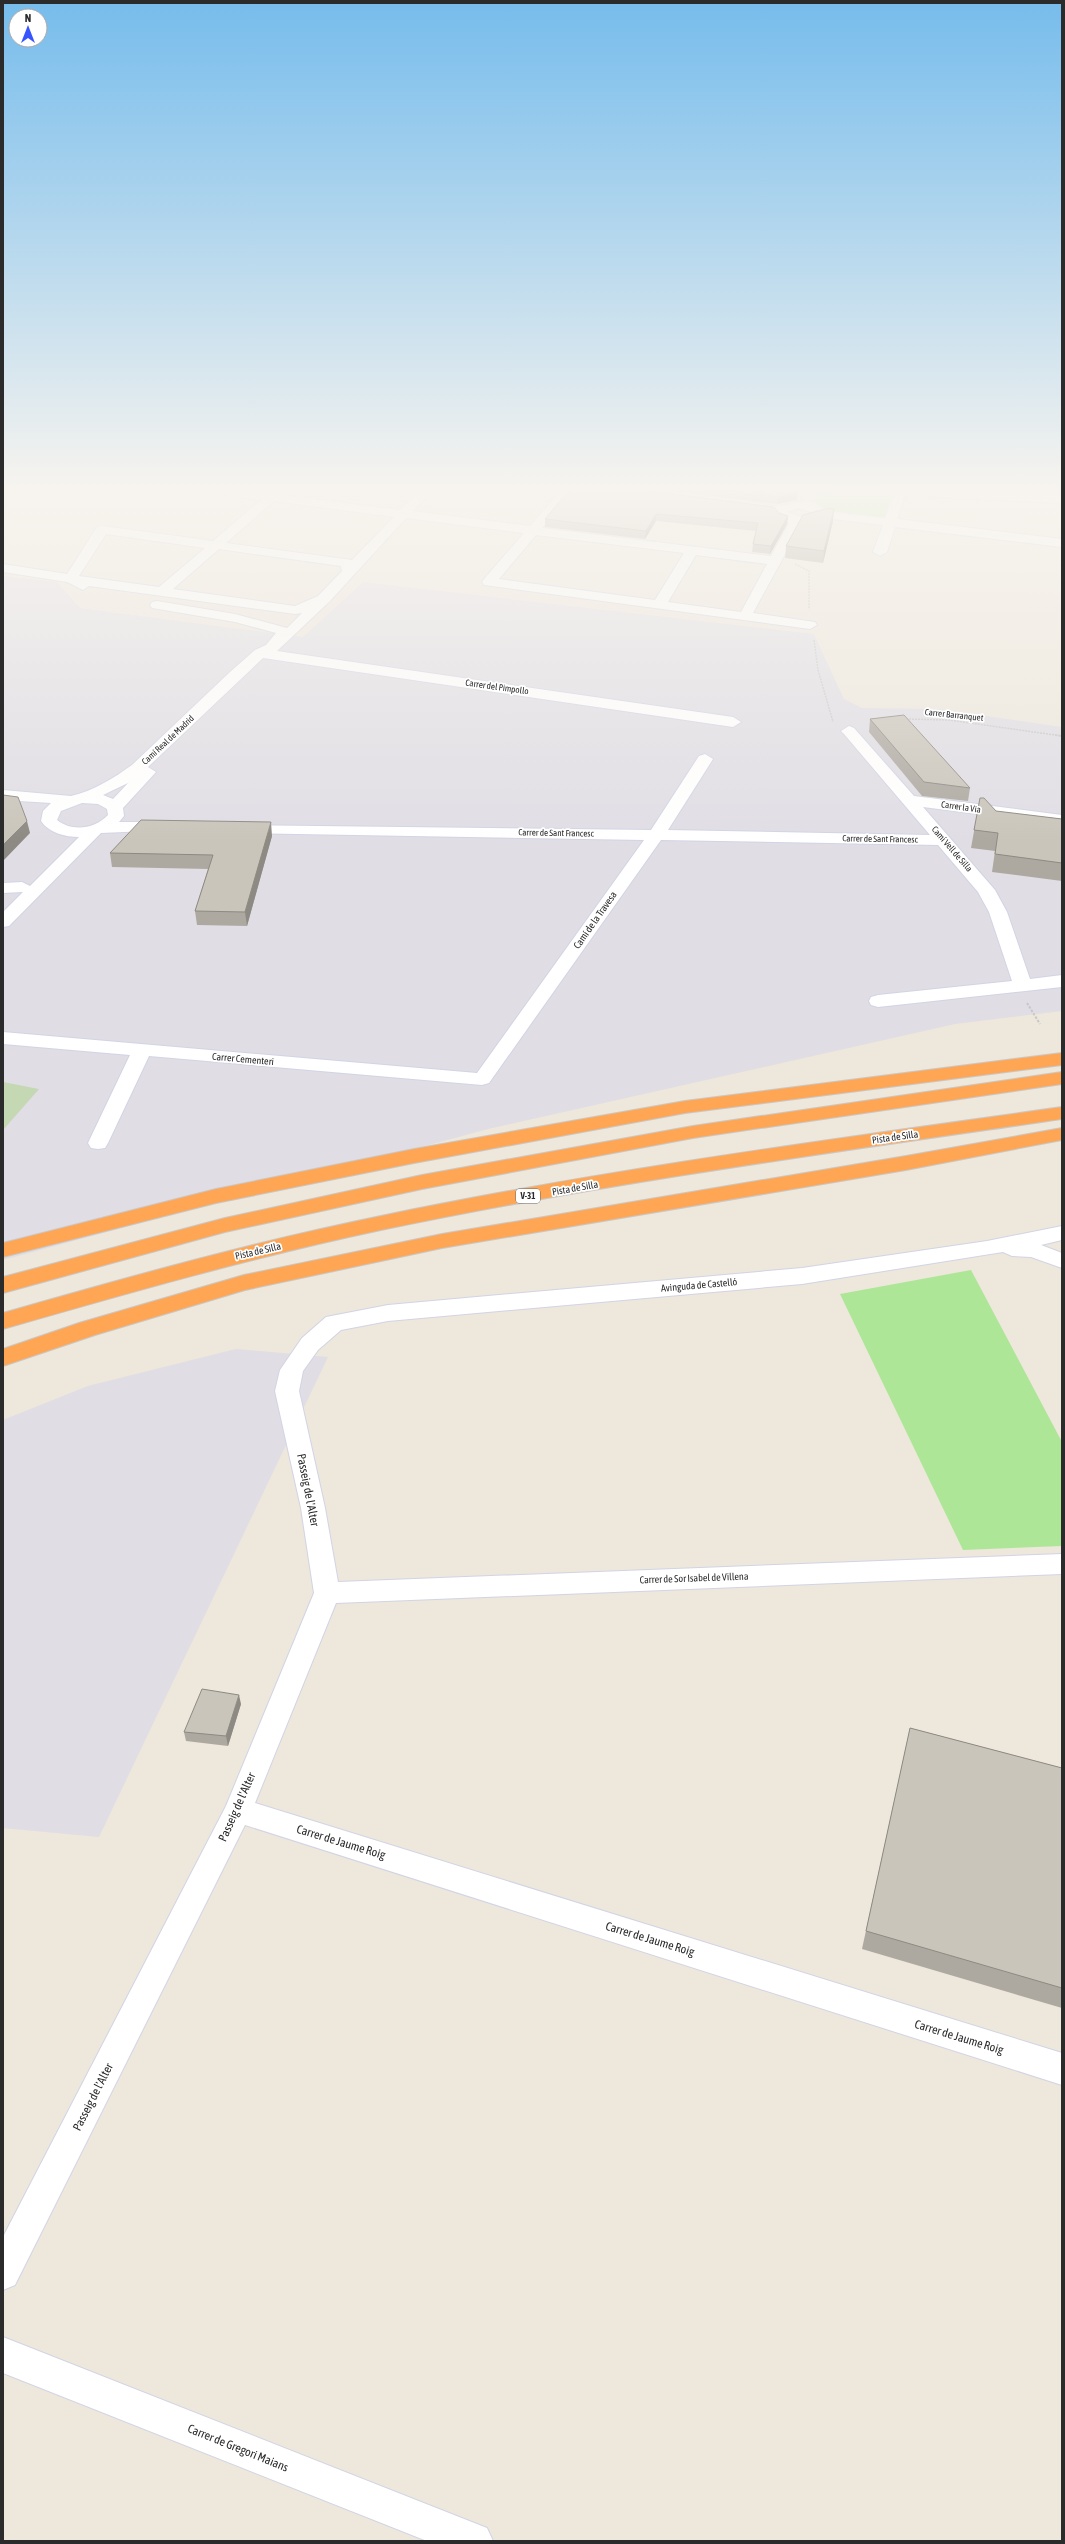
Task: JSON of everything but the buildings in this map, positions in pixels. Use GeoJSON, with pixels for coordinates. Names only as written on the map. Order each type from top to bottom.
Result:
{"type":"FeatureCollection","features":[{"type":"Feature","properties":{"kind":"highway"},"geometry":{"type":"LineString","coordinates":[[3,1250],[216,1196],[421,1154],[685,1107],[1062,1058]]}},
{"type":"Feature","properties":{"kind":"highway"},"geometry":{"type":"LineString","coordinates":[[3,1285],[225,1224],[422,1182],[693,1132],[1062,1078]]}},
{"type":"Feature","properties":{"kind":"highway","name":"Pista de Silla"},"geometry":{"type":"LineString","coordinates":[[3,1321],[235,1256],[433,1212],[705,1165],[1062,1113]]}},
{"type":"Feature","properties":{"kind":"highway"},"geometry":{"type":"LineString","coordinates":[[3,1358],[87,1329],[244,1282],[442,1241],[906,1163],[1062,1134]]}},
{"type":"Feature","properties":{"kind":"street"},"geometry":{"type":"LineString","coordinates":[[157,605],[234,618],[285,630]]}},
{"type":"Feature","properties":{"kind":"street"},"geometry":{"type":"LineString","coordinates":[[258,605],[295,610],[307,608],[310,605]]}},
{"type":"Feature","properties":{"kind":"street"},"geometry":{"type":"LineString","coordinates":[[285,630],[295,610],[301,605]]}},
{"type":"Feature","properties":{"kind":"street"},"geometry":{"type":"LineString","coordinates":[[285,630],[317,605]]}},
{"type":"Feature","properties":{"kind":"street"},"geometry":{"type":"LineString","coordinates":[[665,605],[810,625]]}},
{"type":"Feature","properties":{"kind":"street"},"geometry":{"type":"LineString","coordinates":[[745,616],[751,605]]}},
{"type":"Feature","properties":{"kind":"street","name":"Camí Real de Madrid"},"geometry":{"type":"LineString","coordinates":[[51,821],[55,807],[122,780],[138,768],[242,670],[266,650],[285,630]]}},
{"type":"Feature","properties":{"kind":"street","name":"Carrer del Pimpollo"},"geometry":{"type":"LineString","coordinates":[[266,650],[733,722]]}},
{"type":"Feature","properties":{"kind":"street","name":"Camí Real de Madrid"},"geometry":{"type":"LineString","coordinates":[[100,828],[113,820],[116,809],[149,771],[214,714],[232,694],[242,670]]}},
{"type":"Feature","properties":{"kind":"street","name":"Camí Vell de Silla"},"geometry":{"type":"LineString","coordinates":[[842,728],[945,840],[972,872],[992,901],[1024,994]]}},
{"type":"Feature","properties":{"kind":"street","name":"Camí de la Travesa"},"geometry":{"type":"LineString","coordinates":[[482,1079],[657,834],[705,759]]}},
{"type":"Feature","properties":{"kind":"street"},"geometry":{"type":"LineString","coordinates":[[11,796],[103,800],[116,809],[174,827],[100,828],[72,832],[51,821],[11,796]]}},
{"type":"Feature","properties":{"kind":"street","name":"Carrer la Via"},"geometry":{"type":"LineString","coordinates":[[908,800],[1062,820]]}},
{"type":"Feature","properties":{"kind":"street"},"geometry":{"type":"LineString","coordinates":[[3,909],[54,853],[58,845],[51,821]]}},
{"type":"Feature","properties":{"kind":"street"},"geometry":{"type":"LineString","coordinates":[[3,922],[100,828]]}},
{"type":"Feature","properties":{"kind":"street","name":"Carrer de Sant Francesc"},"geometry":{"type":"LineString","coordinates":[[230,828],[945,840]]}},
{"type":"Feature","properties":{"kind":"street"},"geometry":{"type":"LineString","coordinates":[[3,888],[22,887]]}},
{"type":"Feature","properties":{"kind":"street"},"geometry":{"type":"LineString","coordinates":[[878,1001],[1024,994],[1062,981]]}},
{"type":"Feature","properties":{"kind":"street","name":"Carrer Cementeri"},"geometry":{"type":"LineString","coordinates":[[3,1038],[482,1079]]}},
{"type":"Feature","properties":{"kind":"street"},"geometry":{"type":"LineString","coordinates":[[98,1143],[142,1050]]}},
{"type":"Feature","properties":{"kind":"street","name":"Avinguda de Castelló"},"geometry":{"type":"LineString","coordinates":[[334,1323],[388,1313],[802,1276],[987,1248],[1062,1233]]}},
{"type":"Feature","properties":{"kind":"street"},"geometry":{"type":"LineString","coordinates":[[987,1248],[1034,1250],[1062,1261]]}},
{"type":"Feature","properties":{"kind":"street","name":"Passeig de l'Alter"},"geometry":{"type":"LineString","coordinates":[[3,2274],[238,1810],[327,1592],[313,1508],[287,1391],[292,1370],[310,1344],[334,1323]]}},
{"type":"Feature","properties":{"kind":"street","name":"Carrer de Sor Isabel de Villena"},"geometry":{"type":"LineString","coordinates":[[327,1592],[1062,1564]]}},
{"type":"Feature","properties":{"kind":"street","name":"Carrer de Jaume Roig"},"geometry":{"type":"LineString","coordinates":[[238,1810],[1062,2069]]}},
{"type":"Feature","properties":{"kind":"street","name":"Carrer de Gregori Maians"},"geometry":{"type":"LineString","coordinates":[[3,2355],[474,2541]]}},
{"type":"Feature","properties":{"kind":"path"},"geometry":{"type":"LineString","coordinates":[[810,605],[810,625],[818,670],[842,728]]}},
{"type":"Feature","properties":{"kind":"path","name":"Carrer Barranquet"},"geometry":{"type":"LineString","coordinates":[[899,719],[949,720],[1062,736]]}},
{"type":"Feature","properties":{"kind":"path"},"geometry":{"type":"LineString","coordinates":[[1024,994],[1040,1024]]}},
{"type":"Feature","properties":{"kind":"shaded area"},"geometry":{"type":"Polygon","coordinates":[[[3,605],[77,605],[80,608],[303,637],[338,605],[560,605],[814,634],[844,699],[862,708],[938,709],[1062,727],[1062,1011],[955,1024],[488,1129],[3,1260],[3,605]]]}},
{"type":"Feature","properties":{"kind":"shaded area"},"geometry":{"type":"Polygon","coordinates":[[[236,1349],[328,1357],[99,1837],[3,1828],[3,1420],[88,1386],[236,1349]]]}},
{"type":"Feature","properties":{"kind":"green space"},"geometry":{"type":"Polygon","coordinates":[[[3,1082],[39,1089],[3,1130],[3,1082]]]}},
{"type":"Feature","properties":{"kind":"green space"},"geometry":{"type":"Polygon","coordinates":[[[971,1270],[1062,1442],[1062,1546],[963,1550],[840,1294],[971,1270]]]}}]}
